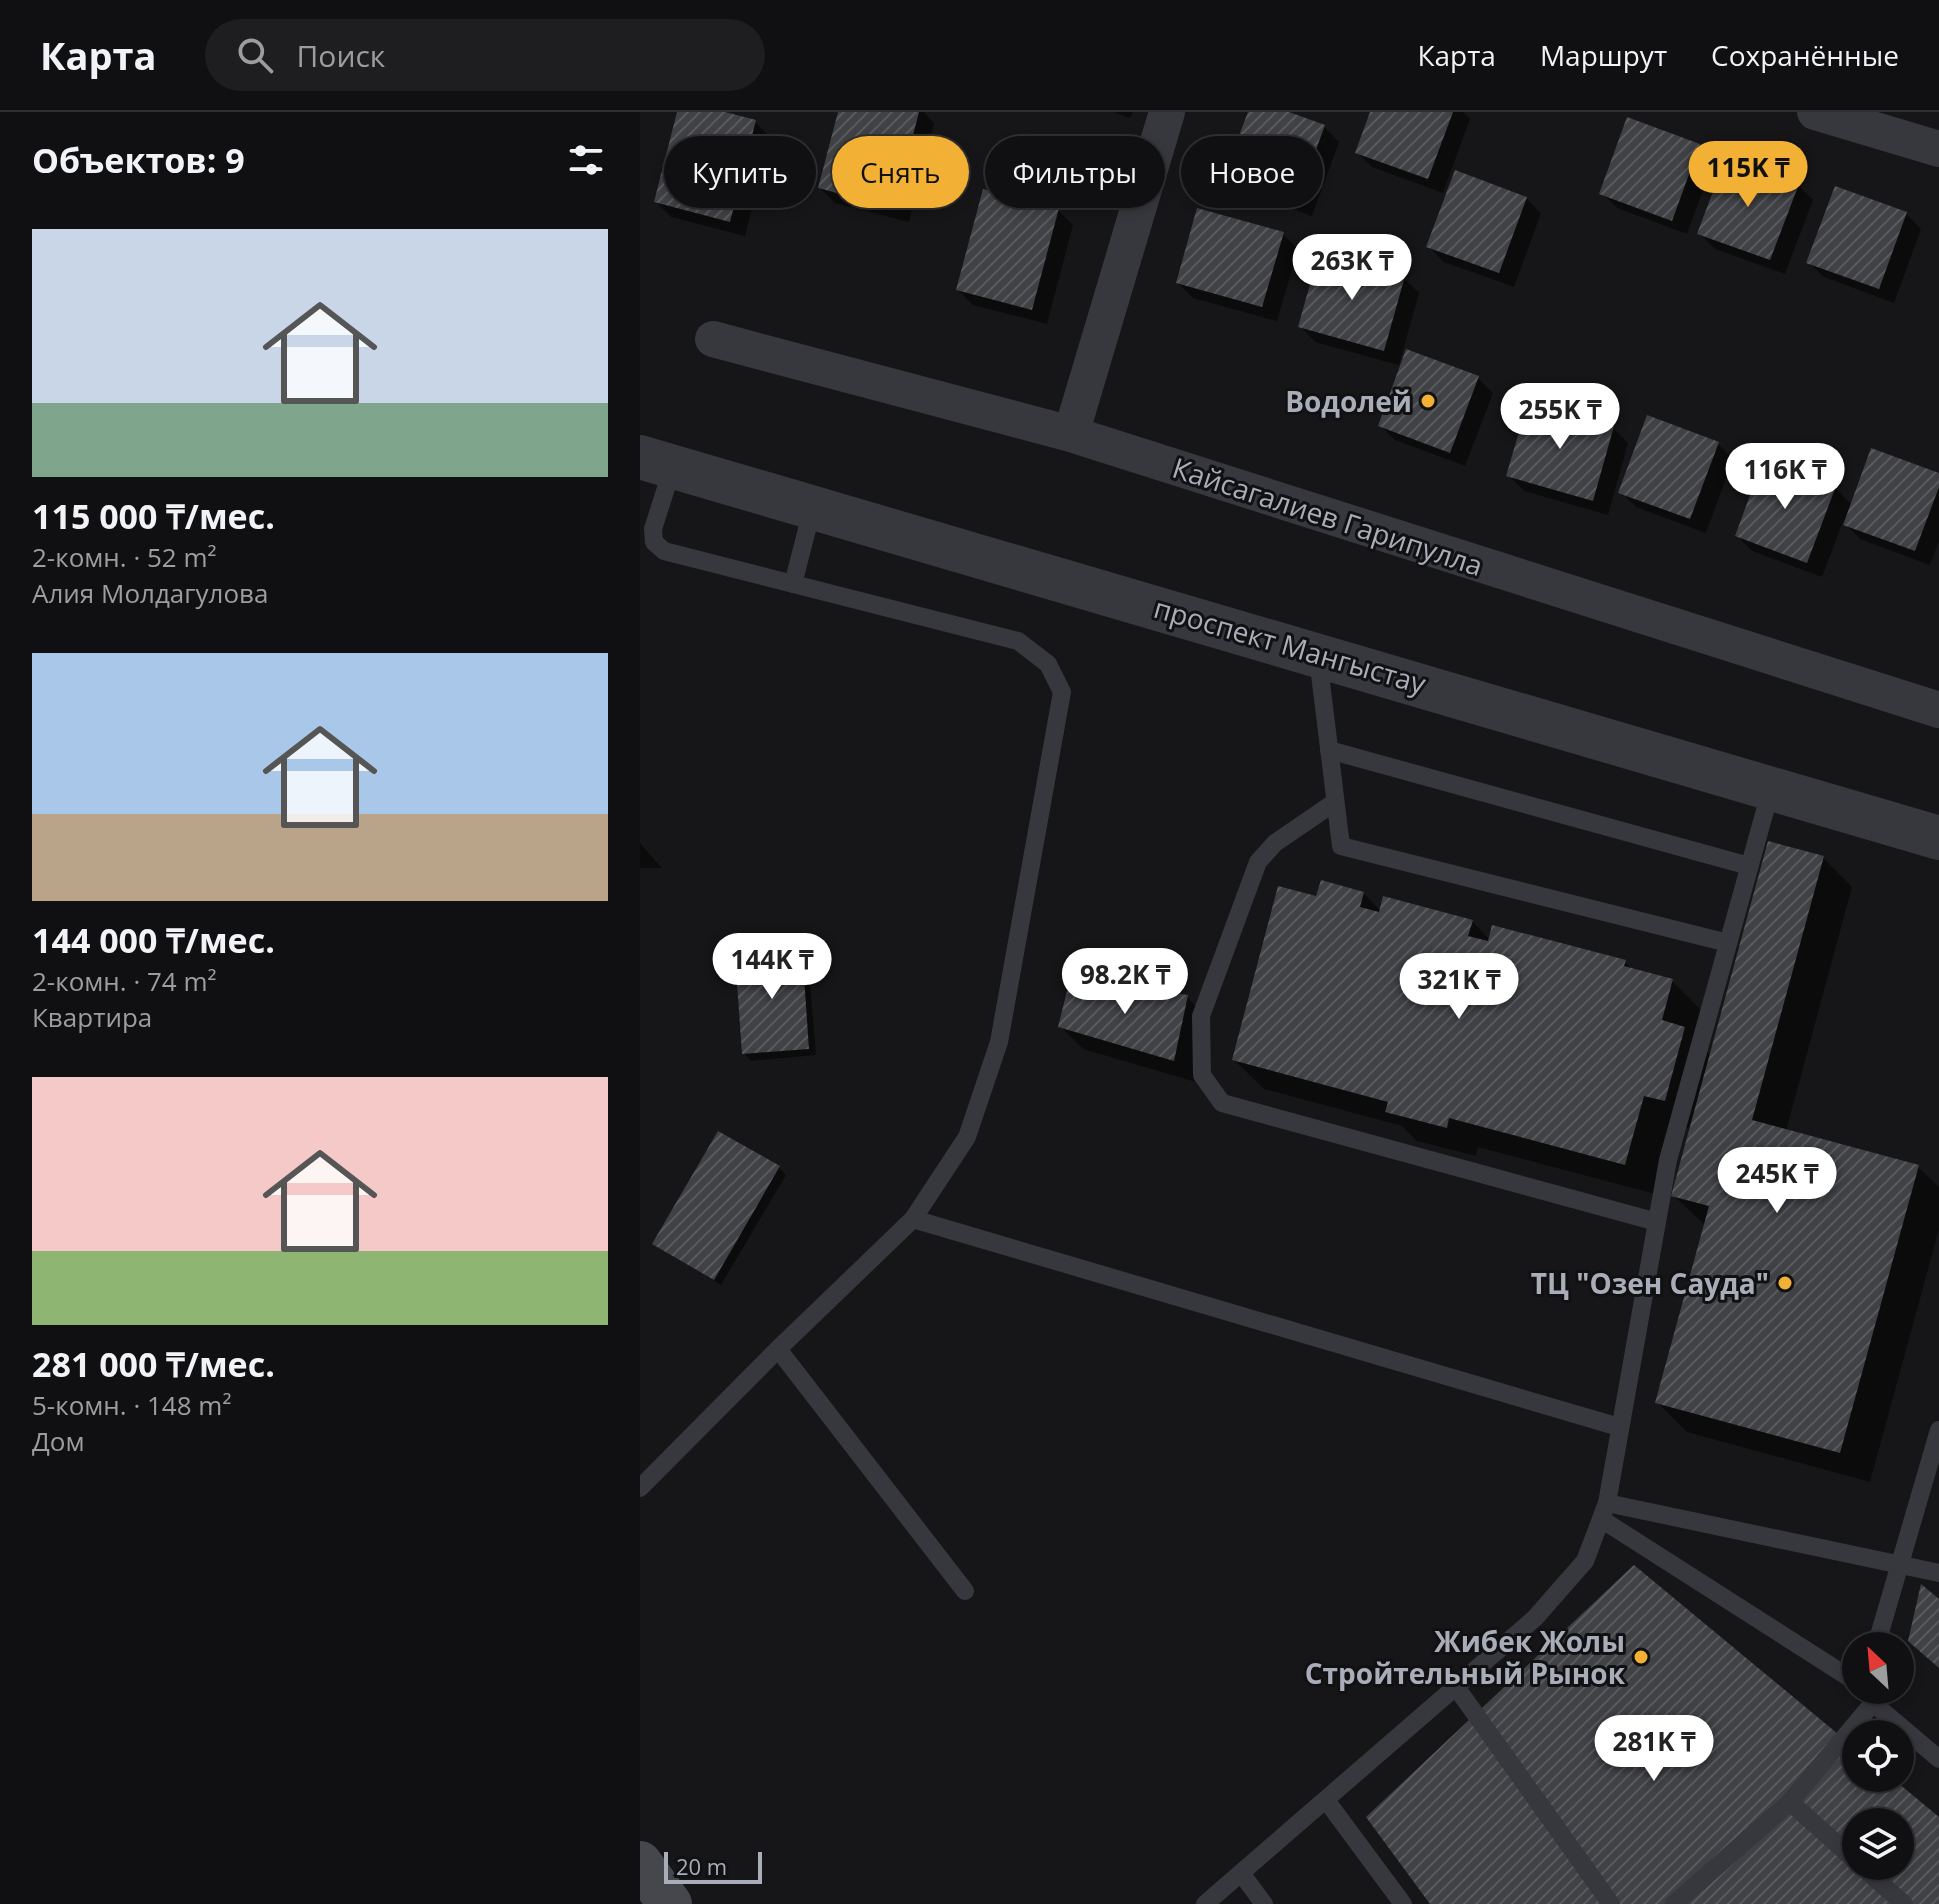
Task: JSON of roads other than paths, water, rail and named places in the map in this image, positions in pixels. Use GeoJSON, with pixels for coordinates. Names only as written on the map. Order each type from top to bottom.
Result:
{"type":"FeatureCollection","features":[{"type":"Feature","properties":{"kind":"main road"},"geometry":{"type":"LineString","coordinates":[[640,1863],[670,1904]]}},
{"type":"Feature","properties":{"kind":"street"},"geometry":{"type":"LineString","coordinates":[[1071,434],[1167,112]]}},
{"type":"Feature","properties":{"kind":"street"},"geometry":{"type":"LineString","coordinates":[[1815,112],[1939,149]]}},
{"type":"Feature","properties":{"kind":"street","name":"Кайсагалиев Гарипулла"},"geometry":{"type":"LineString","coordinates":[[713,339],[1071,434],[1939,710]]}},
{"type":"Feature","properties":{"kind":"street","name":"проспект Мангыстау"},"geometry":{"type":"LineString","coordinates":[[657,461],[1939,838]]}},
{"type":"Feature","properties":{"kind":"lane"},"geometry":{"type":"LineString","coordinates":[[640,1488],[913,1219],[967,1137],[999,1042],[1062,692],[1048,664],[1018,641],[664,551],[654,542],[657,461]]}},
{"type":"Feature","properties":{"kind":"lane"},"geometry":{"type":"LineString","coordinates":[[793,584],[813,506]]}},
{"type":"Feature","properties":{"kind":"lane"},"geometry":{"type":"LineString","coordinates":[[1317,653],[1341,846],[1728,943]]}},
{"type":"Feature","properties":{"kind":"lane"},"geometry":{"type":"LineString","coordinates":[[1329,750],[1749,866]]}},
{"type":"Feature","properties":{"kind":"lane"},"geometry":{"type":"LineString","coordinates":[[1205,1904],[1535,1618],[1585,1561],[1604,1511],[1668,1160],[1771,789]]}},
{"type":"Feature","properties":{"kind":"lane"},"geometry":{"type":"LineString","coordinates":[[1335,802],[1275,843],[1258,862],[1201,1016],[1202,1075],[1222,1103],[1657,1222]]}},
{"type":"Feature","properties":{"kind":"lane"},"geometry":{"type":"LineString","coordinates":[[913,1219],[1619,1427]]}},
{"type":"Feature","properties":{"kind":"lane"},"geometry":{"type":"LineString","coordinates":[[778,1349],[965,1591]]}},
{"type":"Feature","properties":{"kind":"lane"},"geometry":{"type":"LineString","coordinates":[[1880,1632],[1939,1430]]}},
{"type":"Feature","properties":{"kind":"lane"},"geometry":{"type":"LineString","coordinates":[[1604,1511],[1939,1573]]}},
{"type":"Feature","properties":{"kind":"lane"},"geometry":{"type":"LineString","coordinates":[[1604,1511],[1842,1672]]}},
{"type":"Feature","properties":{"kind":"lane"},"geometry":{"type":"LineString","coordinates":[[1456,1687],[1611,1904]]}},
{"type":"Feature","properties":{"kind":"lane"},"geometry":{"type":"LineString","coordinates":[[1674,1904],[1790,1802],[1865,1704]]}},
{"type":"Feature","properties":{"kind":"lane"},"geometry":{"type":"LineString","coordinates":[[1878,1704],[1939,1759]]}},
{"type":"Feature","properties":{"kind":"lane"},"geometry":{"type":"LineString","coordinates":[[1326,1800],[1403,1904]]}},
{"type":"Feature","properties":{"kind":"lane"},"geometry":{"type":"LineString","coordinates":[[1790,1802],[1842,1848]]}},
{"type":"Feature","properties":{"kind":"lane"},"geometry":{"type":"LineString","coordinates":[[1241,1873],[1264,1904]]}},
{"type":"Feature","properties":{"kind":"lane"},"geometry":{"type":"LineString","coordinates":[[1874,1880],[1894,1901]]}},
{"type":"Feature","properties":{"kind":"place","name":"Водолей"},"geometry":{"type":"Point","coordinates":[1428,401]}},
{"type":"Feature","properties":{"kind":"place","name":"ТЦ \"Озен Сауда\""},"geometry":{"type":"Point","coordinates":[1785,1283]}},
{"type":"Feature","properties":{"kind":"place","name":"Жибек Жолы Стройтельный Рынок"},"geometry":{"type":"Point","coordinates":[1641,1657]}}]}
